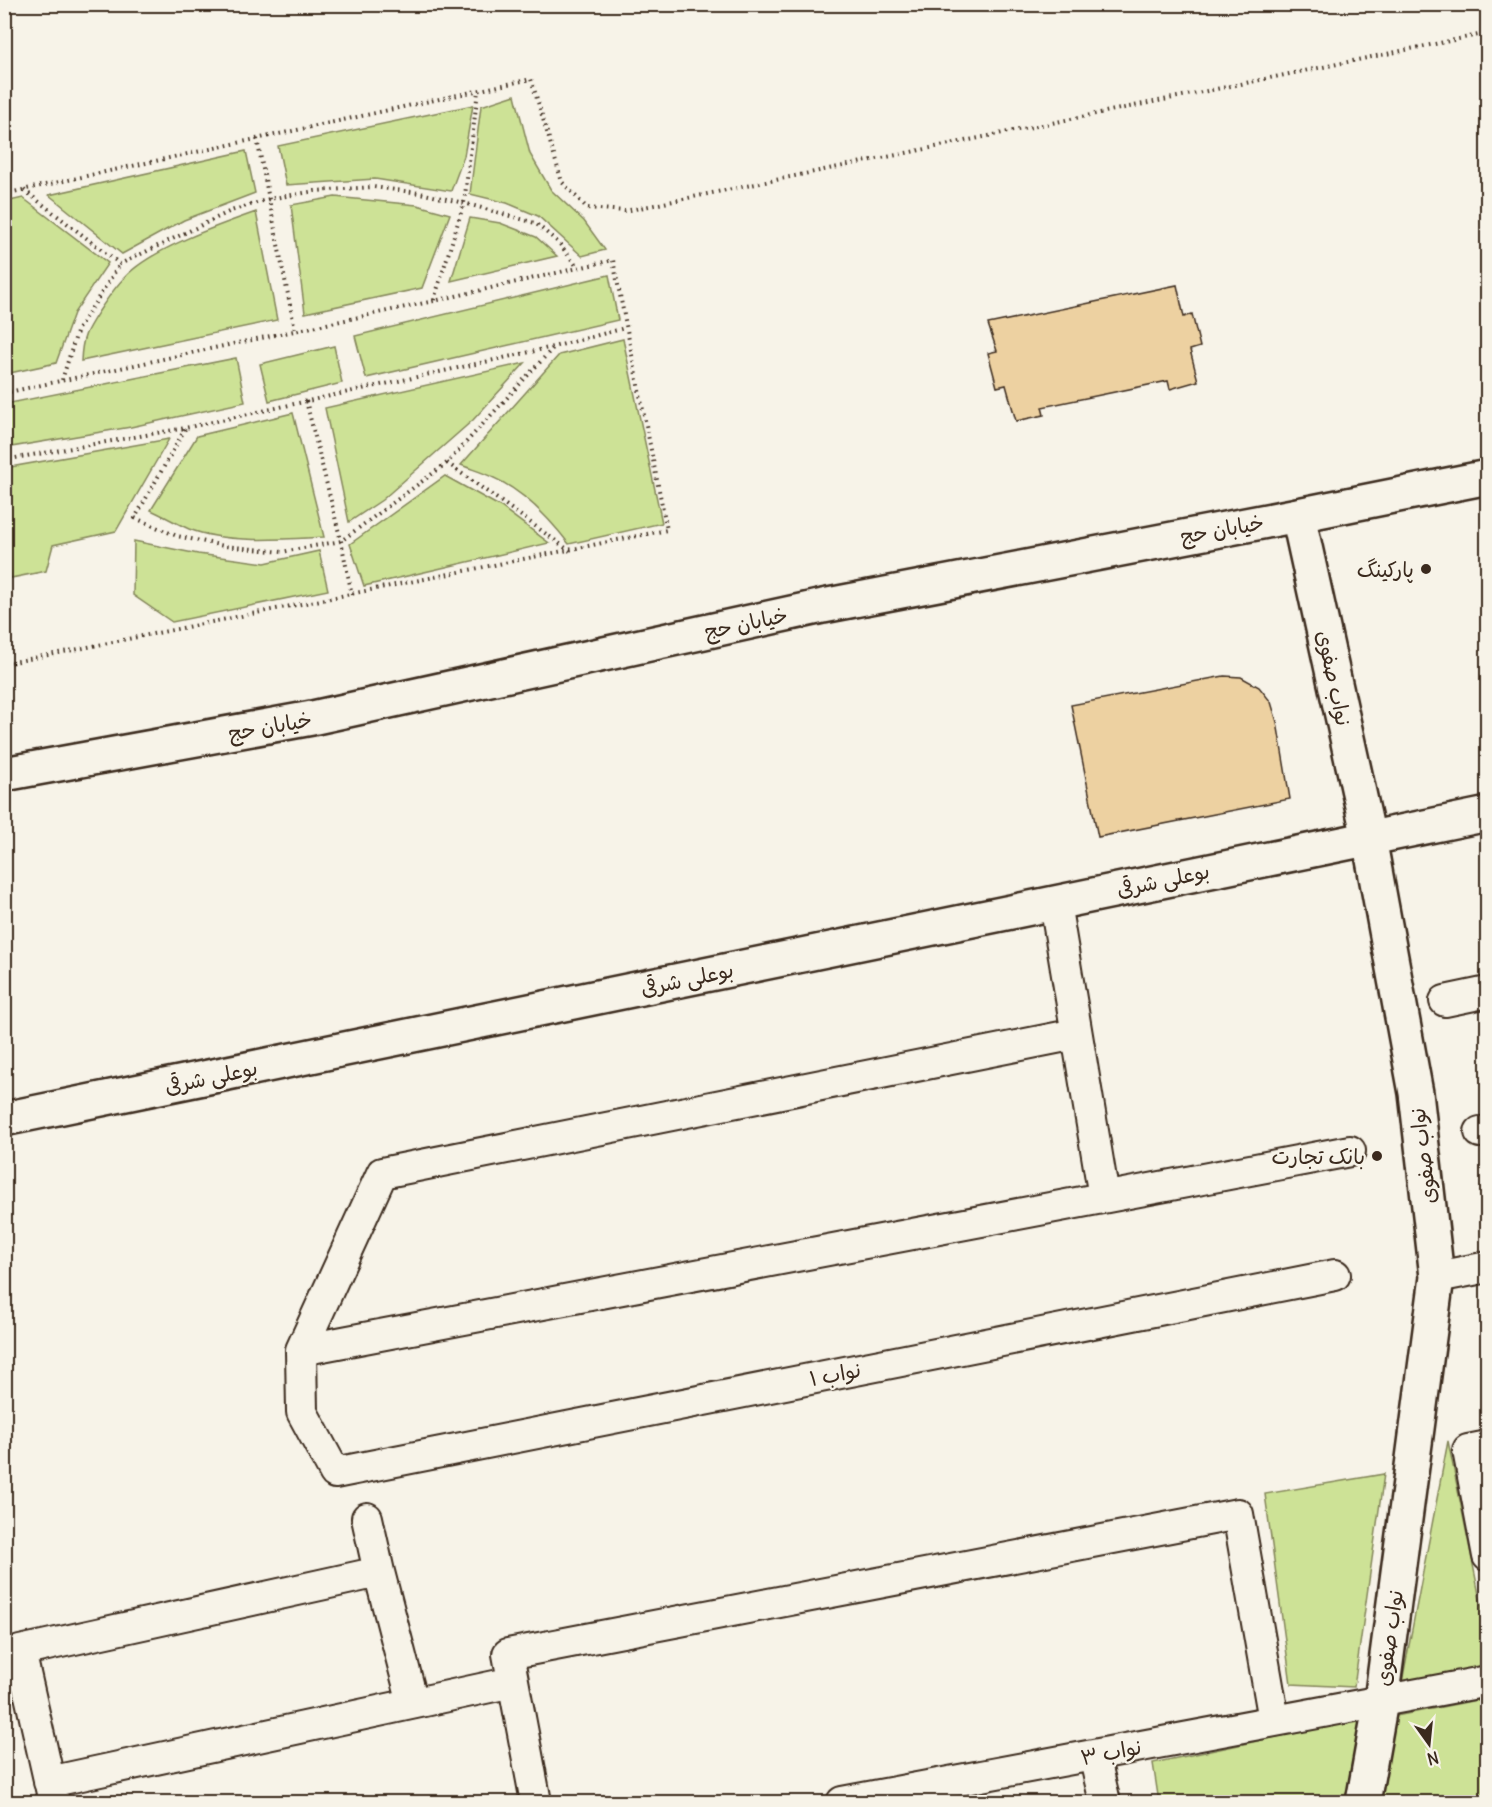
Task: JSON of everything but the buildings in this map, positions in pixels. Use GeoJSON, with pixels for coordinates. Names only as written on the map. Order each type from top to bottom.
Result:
{"type":"FeatureCollection","features":[{"type":"Feature","properties":{"kind":"street","name":"خیابان حج"},"geometry":{"type":"LineString","coordinates":[[4,774],[312,718],[823,606],[1488,477]]}},
{"type":"Feature","properties":{"kind":"street","name":"نواب صفوی"},"geometry":{"type":"LineString","coordinates":[[1298,515],[1369,838],[1416,1093],[1437,1277],[1381,1701],[1363,1803]]}},
{"type":"Feature","properties":{"kind":"street","name":"بوعلی شرقی"},"geometry":{"type":"LineString","coordinates":[[4,1119],[1488,813]]}},
{"type":"Feature","properties":{"kind":"street"},"geometry":{"type":"LineString","coordinates":[[1055,903],[1104,1197]]}},
{"type":"Feature","properties":{"kind":"street"},"geometry":{"type":"LineString","coordinates":[[1445,1001],[1488,992]]}},
{"type":"Feature","properties":{"kind":"street"},"geometry":{"type":"LineString","coordinates":[[301,1350],[382,1173],[1076,1034]]}},
{"type":"Feature","properties":{"kind":"street"},"geometry":{"type":"LineString","coordinates":[[301,1350],[1350,1151]]}},
{"type":"Feature","properties":{"kind":"street"},"geometry":{"type":"LineString","coordinates":[[1437,1277],[1488,1267]]}},
{"type":"Feature","properties":{"kind":"street","name":"نواب ۱"},"geometry":{"type":"LineString","coordinates":[[301,1350],[302,1412],[335,1473],[1335,1275]]}},
{"type":"Feature","properties":{"kind":"street"},"geometry":{"type":"LineString","coordinates":[[1478,1448],[1488,1556]]}},
{"type":"Feature","properties":{"kind":"street"},"geometry":{"type":"LineString","coordinates":[[379,1572],[20,1651],[51,1792],[412,1703],[510,1668],[1238,1514],[1274,1720]]}},
{"type":"Feature","properties":{"kind":"street"},"geometry":{"type":"LineString","coordinates":[[367,1518],[412,1703]]}},
{"type":"Feature","properties":{"kind":"street"},"geometry":{"type":"LineString","coordinates":[[510,1668],[536,1803]]}},
{"type":"Feature","properties":{"kind":"street","name":"نواب ۳"},"geometry":{"type":"LineString","coordinates":[[842,1803],[1488,1681]]}},
{"type":"Feature","properties":{"kind":"street"},"geometry":{"type":"LineString","coordinates":[[1094,1755],[1105,1803]]}},
{"type":"Feature","properties":{"kind":"path"},"geometry":{"type":"LineString","coordinates":[[4,194],[531,79],[562,182],[587,208],[625,211],[1488,33]]}},
{"type":"Feature","properties":{"kind":"path"},"geometry":{"type":"LineString","coordinates":[[434,301],[464,203],[478,91]]}},
{"type":"Feature","properties":{"kind":"path"},"geometry":{"type":"LineString","coordinates":[[257,139],[295,330]]}},
{"type":"Feature","properties":{"kind":"path"},"geometry":{"type":"LineString","coordinates":[[62,380],[78,329],[120,264],[231,211],[269,199],[315,191],[373,187],[420,193],[535,223],[559,243],[578,268]]}},
{"type":"Feature","properties":{"kind":"path"},"geometry":{"type":"LineString","coordinates":[[23,190],[120,264]]}},
{"type":"Feature","properties":{"kind":"path"},"geometry":{"type":"LineString","coordinates":[[4,393],[434,301],[613,260],[667,530],[4,664]]}},
{"type":"Feature","properties":{"kind":"path"},"geometry":{"type":"LineString","coordinates":[[4,460],[185,428],[553,347],[626,328]]}},
{"type":"Feature","properties":{"kind":"path"},"geometry":{"type":"LineString","coordinates":[[185,428],[135,518],[177,536],[224,546],[259,550],[282,552],[341,541],[447,463],[553,347]]}},
{"type":"Feature","properties":{"kind":"path"},"geometry":{"type":"LineString","coordinates":[[306,401],[352,594]]}},
{"type":"Feature","properties":{"kind":"path"},"geometry":{"type":"LineString","coordinates":[[447,463],[570,551]]}},
{"type":"Feature","properties":{"kind":"green space"},"geometry":{"type":"Polygon","coordinates":[[[515,95],[530,154],[551,190],[584,221],[605,250],[582,256],[538,216],[507,203],[470,194],[481,106],[515,95]]]}},
{"type":"Feature","properties":{"kind":"green space"},"geometry":{"type":"Polygon","coordinates":[[[473,105],[464,156],[451,191],[375,179],[286,185],[278,146],[473,105]]]}},
{"type":"Feature","properties":{"kind":"green space"},"geometry":{"type":"Polygon","coordinates":[[[246,151],[255,193],[184,220],[122,254],[49,195],[246,151]]]}},
{"type":"Feature","properties":{"kind":"green space"},"geometry":{"type":"Polygon","coordinates":[[[335,197],[417,205],[450,214],[422,288],[305,313],[291,205],[335,197]]]}},
{"type":"Feature","properties":{"kind":"green space"},"geometry":{"type":"Polygon","coordinates":[[[23,198],[108,263],[74,313],[56,363],[5,374],[5,202],[23,198]]]}},
{"type":"Feature","properties":{"kind":"green space"},"geometry":{"type":"Polygon","coordinates":[[[256,212],[277,320],[81,361],[82,346],[91,324],[114,289],[125,277],[151,257],[186,239],[256,212]]]}},
{"type":"Feature","properties":{"kind":"green space"},"geometry":{"type":"Polygon","coordinates":[[[470,218],[500,223],[536,237],[557,256],[451,281],[470,218]]]}},
{"type":"Feature","properties":{"kind":"green space"},"geometry":{"type":"Polygon","coordinates":[[[609,275],[618,320],[366,378],[355,336],[609,275]]]}},
{"type":"Feature","properties":{"kind":"green space"},"geometry":{"type":"Polygon","coordinates":[[[623,339],[662,523],[569,544],[544,515],[514,489],[488,475],[461,465],[559,355],[623,339]]]}},
{"type":"Feature","properties":{"kind":"green space"},"geometry":{"type":"Polygon","coordinates":[[[334,346],[342,383],[269,401],[260,364],[334,346]]]}},
{"type":"Feature","properties":{"kind":"green space"},"geometry":{"type":"Polygon","coordinates":[[[236,358],[245,402],[131,427],[5,448],[5,404],[236,358]]]}},
{"type":"Feature","properties":{"kind":"green space"},"geometry":{"type":"Polygon","coordinates":[[[525,363],[473,420],[382,500],[349,522],[325,408],[525,363]]]}},
{"type":"Feature","properties":{"kind":"green space"},"geometry":{"type":"Polygon","coordinates":[[[293,413],[324,537],[238,539],[220,537],[189,529],[151,510],[197,436],[293,413]]]}},
{"type":"Feature","properties":{"kind":"green space"},"geometry":{"type":"Polygon","coordinates":[[[169,439],[116,531],[53,545],[46,571],[11,578],[5,553],[5,468],[169,439]]]}},
{"type":"Feature","properties":{"kind":"green space"},"geometry":{"type":"Polygon","coordinates":[[[445,476],[501,507],[549,543],[364,586],[350,544],[445,476]]]}},
{"type":"Feature","properties":{"kind":"green space"},"geometry":{"type":"Polygon","coordinates":[[[134,541],[198,554],[265,563],[319,551],[328,590],[172,622],[133,595],[134,541]]]}},
{"type":"Feature","properties":{"kind":"green space"},"geometry":{"type":"Polygon","coordinates":[[[1448,1441],[1487,1634],[1487,1667],[1402,1682],[1448,1441]]]}},
{"type":"Feature","properties":{"kind":"green space"},"geometry":{"type":"Polygon","coordinates":[[[1384,1474],[1354,1687],[1291,1684],[1265,1494],[1384,1474]]]}},
{"type":"Feature","properties":{"kind":"green space"},"geometry":{"type":"Polygon","coordinates":[[[1487,1698],[1487,1802],[1381,1802],[1396,1716],[1487,1698]]]}},
{"type":"Feature","properties":{"kind":"green space"},"geometry":{"type":"Polygon","coordinates":[[[1362,1719],[1347,1802],[1159,1802],[1153,1763],[1362,1719]]]}},
{"type":"Feature","properties":{"kind":"place","name":"پارکینگ"},"geometry":{"type":"Point","coordinates":[1426,569]}},
{"type":"Feature","properties":{"kind":"place","name":"بانک تجارت"},"geometry":{"type":"Point","coordinates":[1377,1156]}}]}
